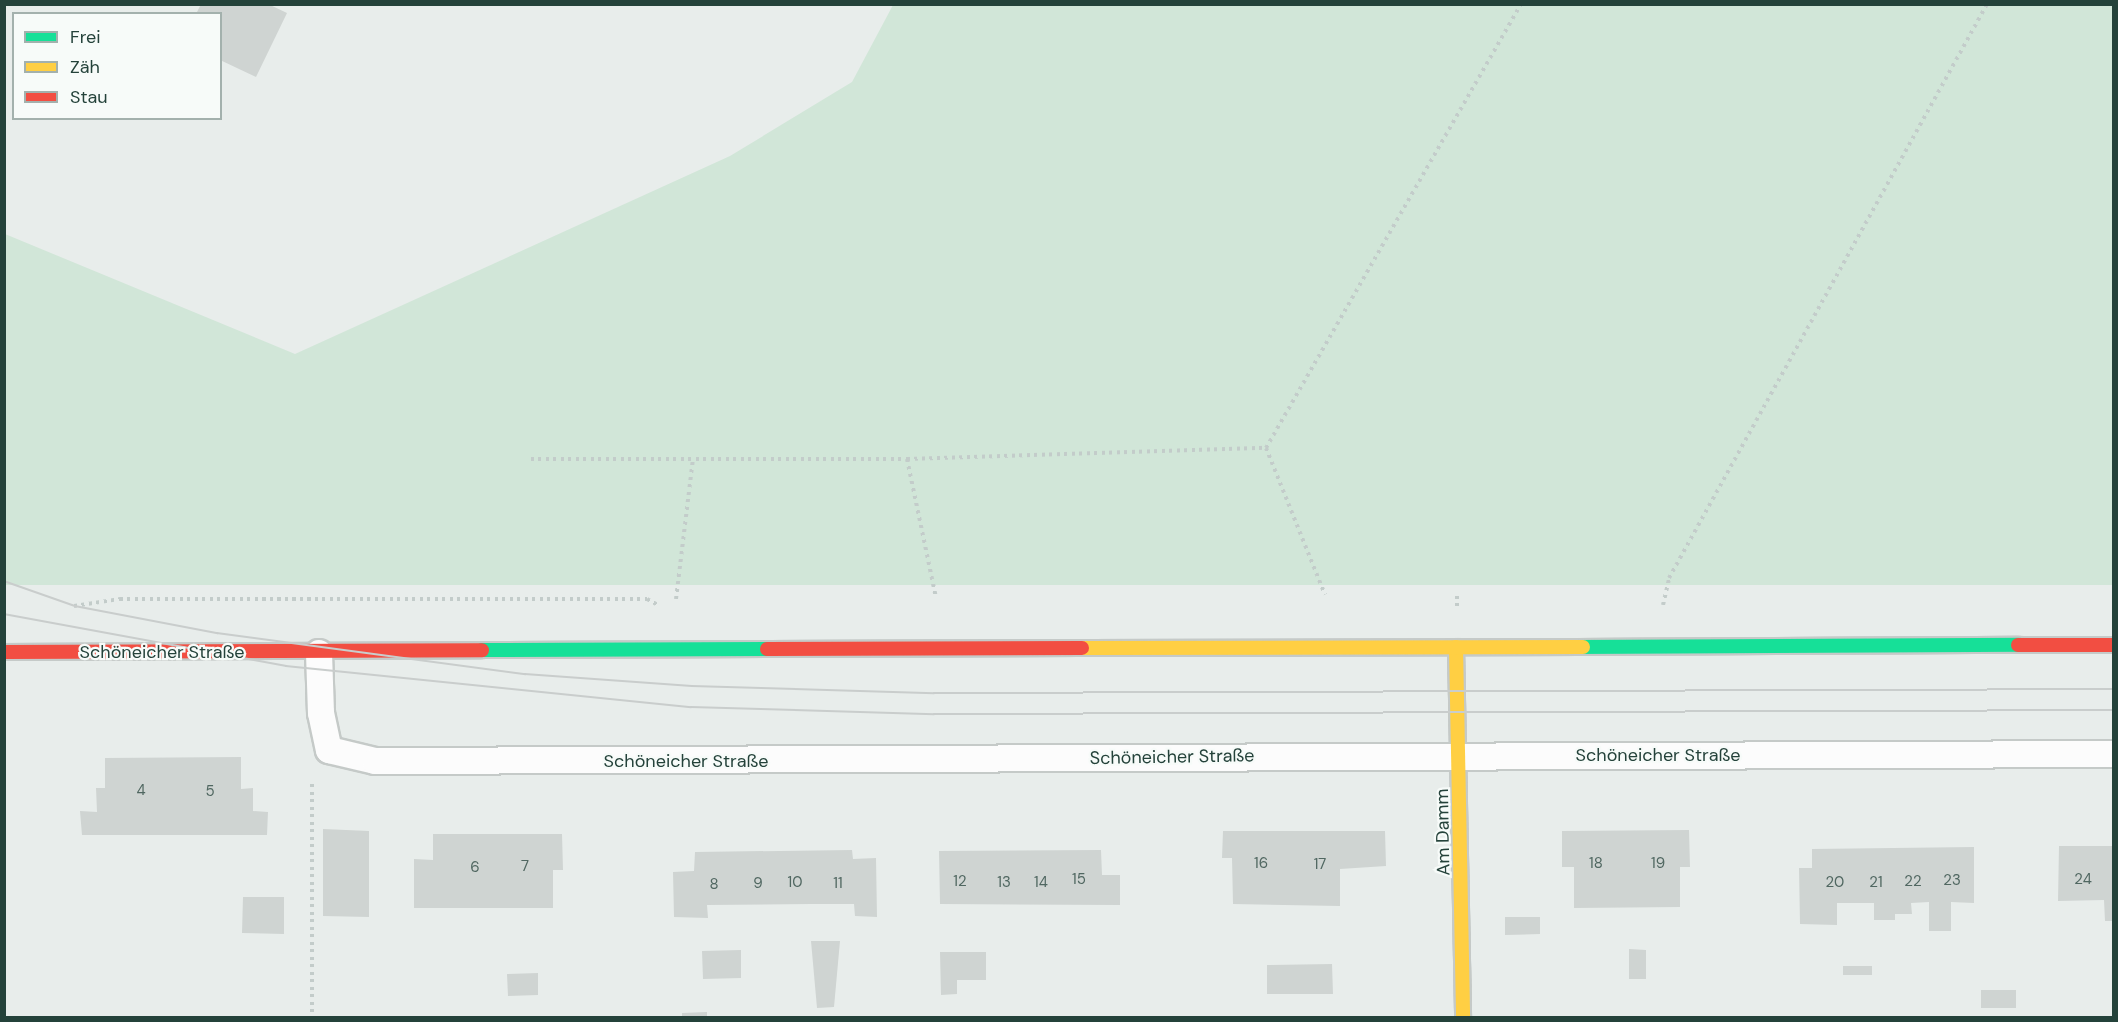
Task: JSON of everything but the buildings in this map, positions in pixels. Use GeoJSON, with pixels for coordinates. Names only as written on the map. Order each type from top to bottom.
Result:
{"type":"FeatureCollection","features":[{"type":"Feature","properties":{"kind":"main road","name":"Schöneicher Straße"},"geometry":{"type":"LineString","coordinates":[[4,652],[319,653],[1456,646],[1656,648],[2114,645]]}},
{"type":"Feature","properties":{"kind":"main road","name":"Am Damm"},"geometry":{"type":"LineString","coordinates":[[1456,646],[1460,755],[1463,1017]]}},
{"type":"Feature","properties":{"kind":"lane"},"geometry":{"type":"LineString","coordinates":[[319,653],[321,713],[329,750]]}},
{"type":"Feature","properties":{"kind":"lane","name":"Schöneicher Straße"},"geometry":{"type":"LineString","coordinates":[[329,750],[375,761],[2114,754]]}},
{"type":"Feature","properties":{"kind":"path"},"geometry":{"type":"LineString","coordinates":[[1266,448],[1521,4]]}},
{"type":"Feature","properties":{"kind":"path"},"geometry":{"type":"LineString","coordinates":[[1656,648],[1669,578],[1987,4]]}},
{"type":"Feature","properties":{"kind":"path"},"geometry":{"type":"LineString","coordinates":[[531,459],[907,459],[1266,448]]}},
{"type":"Feature","properties":{"kind":"path"},"geometry":{"type":"LineString","coordinates":[[1266,448],[1325,595]]}},
{"type":"Feature","properties":{"kind":"path"},"geometry":{"type":"LineString","coordinates":[[676,599],[693,458]]}},
{"type":"Feature","properties":{"kind":"path"},"geometry":{"type":"LineString","coordinates":[[907,459],[936,598]]}},
{"type":"Feature","properties":{"kind":"path"},"geometry":{"type":"LineString","coordinates":[[65,607],[120,599],[647,599]]}},
{"type":"Feature","properties":{"kind":"path"},"geometry":{"type":"LineString","coordinates":[[312,1017],[312,785],[329,750]]}},
{"type":"Feature","properties":{"kind":"green space"},"geometry":{"type":"Polygon","coordinates":[[[893,5],[2113,5],[2113,585],[5,585],[5,234],[295,354],[730,156],[852,82],[893,5]]]}},
{"type":"Feature","properties":{"kind":"tram line"},"geometry":{"type":"LineString","coordinates":[[4,581],[75,606],[217,633],[525,674],[692,686],[934,693],[2114,689]]}},
{"type":"Feature","properties":{"kind":"tram line"},"geometry":{"type":"LineString","coordinates":[[4,614],[286,666],[691,707],[934,714],[2114,710]]}},
{"type":"Feature","properties":{"kind":"traffic: fast"},"geometry":{"type":"LineString","coordinates":[[1583,647],[2018,645]]}},
{"type":"Feature","properties":{"kind":"traffic: fast"},"geometry":{"type":"LineString","coordinates":[[482,650],[767,649]]}},
{"type":"Feature","properties":{"kind":"traffic: slow"},"geometry":{"type":"LineString","coordinates":[[1456,647],[1463,1018]]}},
{"type":"Feature","properties":{"kind":"traffic: slow"},"geometry":{"type":"LineString","coordinates":[[1082,648],[1583,647]]}},
{"type":"Feature","properties":{"kind":"traffic: jam"},"geometry":{"type":"LineString","coordinates":[[2018,645],[2114,645]]}},
{"type":"Feature","properties":{"kind":"traffic: jam"},"geometry":{"type":"LineString","coordinates":[[767,649],[1082,648]]}},
{"type":"Feature","properties":{"kind":"traffic: jam"},"geometry":{"type":"LineString","coordinates":[[4,652],[482,650]]}}]}
